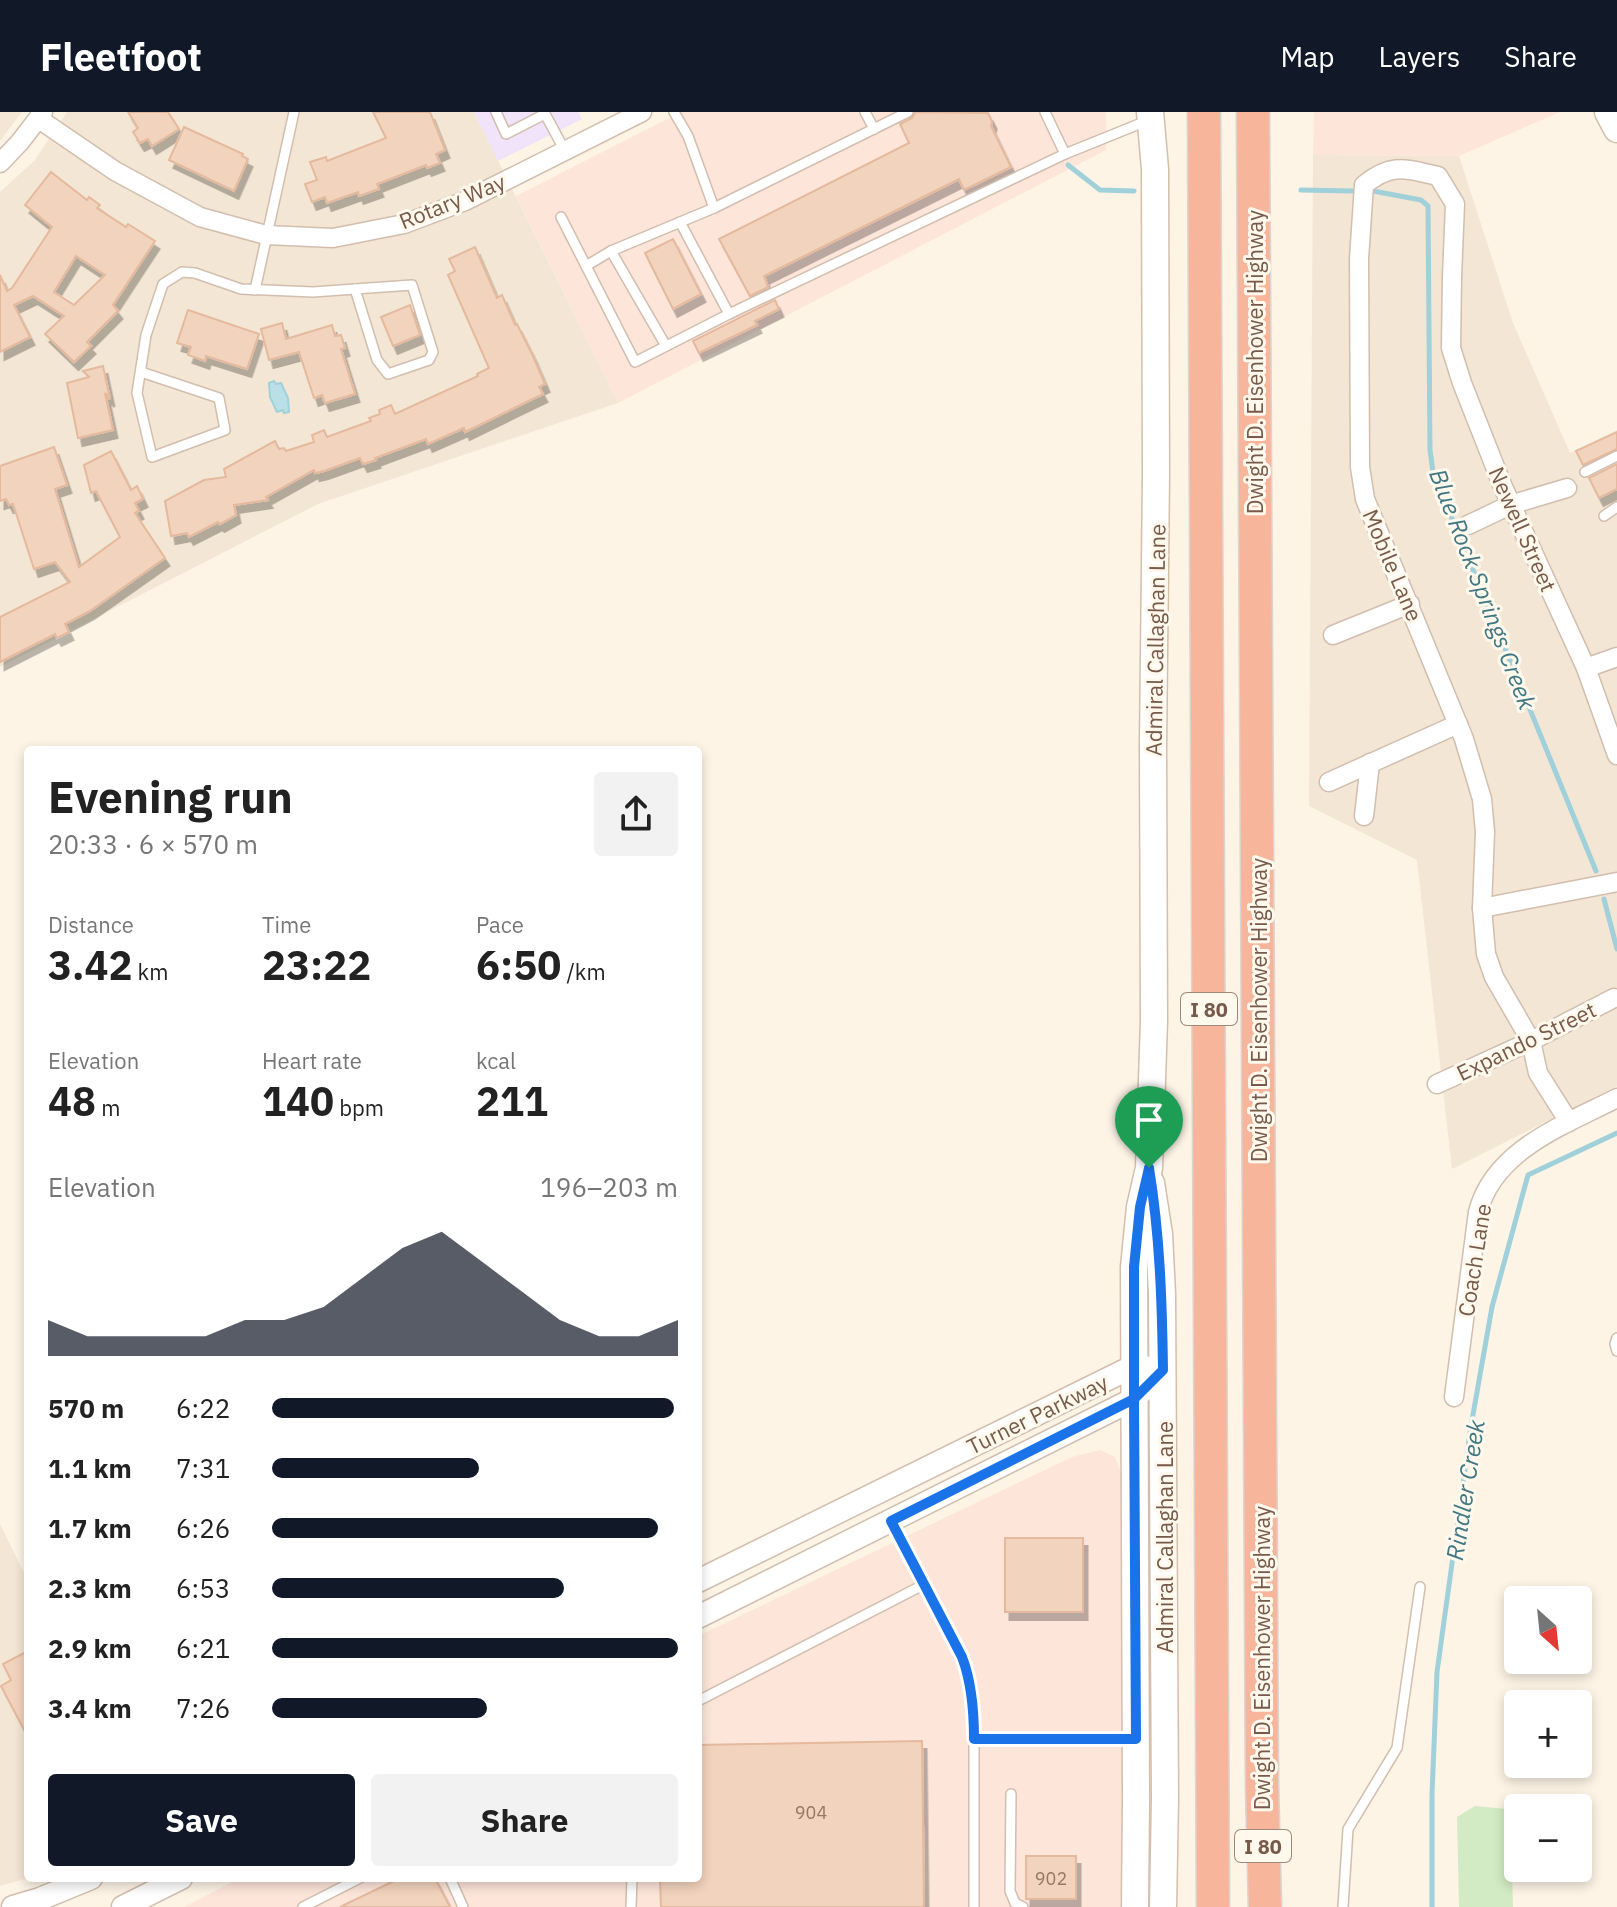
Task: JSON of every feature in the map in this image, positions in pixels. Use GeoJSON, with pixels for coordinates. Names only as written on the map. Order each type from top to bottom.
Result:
{"type":"FeatureCollection","features":[{"type":"Feature","properties":{"kind":"highway","name":"I 80"},"geometry":{"type":"LineString","coordinates":[[1204,112],[1213,1907]]}},
{"type":"Feature","properties":{"kind":"highway","name":"Dwight D. Eisenhower Highway"},"geometry":{"type":"LineString","coordinates":[[1253,112],[1261,1724],[1265,1907]]}},
{"type":"Feature","properties":{"kind":"main road"},"geometry":{"type":"LineString","coordinates":[[1608,112],[1617,129]]}},
{"type":"Feature","properties":{"kind":"main road","name":"Admiral Callaghan Lane"},"geometry":{"type":"LineString","coordinates":[[1150,116],[1155,169],[1156,475],[1154,1021],[1149,1168],[1159,1234],[1162,1294],[1163,1907]]}},
{"type":"Feature","properties":{"kind":"main road","name":"Admiral Callaghan Lane"},"geometry":{"type":"LineString","coordinates":[[1135,1907],[1134,1267],[1140,1207],[1149,1168]]}},
{"type":"Feature","properties":{"kind":"street","name":"Rotary Way"},"geometry":{"type":"LineString","coordinates":[[41,116],[115,171],[200,217],[266,235],[333,238],[404,224],[465,201],[642,112]]}},
{"type":"Feature","properties":{"kind":"street"},"geometry":{"type":"LineString","coordinates":[[0,163],[41,116]]}},
{"type":"Feature","properties":{"kind":"street","name":"Mobile Lane"},"geometry":{"type":"LineString","coordinates":[[1451,299],[1455,204],[1438,176],[1402,168],[1378,173],[1364,185],[1359,259],[1360,467],[1365,499],[1458,724],[1482,799],[1485,832],[1482,908],[1486,954],[1494,977],[1531,1041],[1538,1073],[1569,1122]]}},
{"type":"Feature","properties":{"kind":"street","name":"Newell Street"},"geometry":{"type":"LineString","coordinates":[[1451,299],[1451,348],[1462,383],[1510,505],[1586,668],[1617,755]]}},
{"type":"Feature","properties":{"kind":"street"},"geometry":{"type":"LineString","coordinates":[[1468,525],[1510,505],[1567,488]]}},
{"type":"Feature","properties":{"kind":"street"},"geometry":{"type":"LineString","coordinates":[[1333,635],[1410,604]]}},
{"type":"Feature","properties":{"kind":"street"},"geometry":{"type":"LineString","coordinates":[[1586,668],[1617,657]]}},
{"type":"Feature","properties":{"kind":"street"},"geometry":{"type":"LineString","coordinates":[[1329,782],[1458,724]]}},
{"type":"Feature","properties":{"kind":"street"},"geometry":{"type":"LineString","coordinates":[[1364,816],[1370,763]]}},
{"type":"Feature","properties":{"kind":"street"},"geometry":{"type":"LineString","coordinates":[[1482,908],[1617,882]]}},
{"type":"Feature","properties":{"kind":"street","name":"Expando Street"},"geometry":{"type":"LineString","coordinates":[[1437,1084],[1531,1041],[1614,998]]}},
{"type":"Feature","properties":{"kind":"street","name":"Coach Lane"},"geometry":{"type":"LineString","coordinates":[[1454,1397],[1482,1196],[1511,1159],[1544,1135],[1617,1098]]}},
{"type":"Feature","properties":{"kind":"street","name":"Turner Parkway"},"geometry":{"type":"LineString","coordinates":[[702,1579],[1134,1366],[1163,1370]]}},
{"type":"Feature","properties":{"kind":"street","name":"Turner Parkway"},"geometry":{"type":"LineString","coordinates":[[702,1615],[1134,1399],[1163,1370]]}},
{"type":"Feature","properties":{"kind":"street"},"geometry":{"type":"LineString","coordinates":[[13,1907],[81,1882]]}},
{"type":"Feature","properties":{"kind":"street"},"geometry":{"type":"LineString","coordinates":[[123,1907],[173,1882]]}},
{"type":"Feature","properties":{"kind":"lane"},"geometry":{"type":"LineString","coordinates":[[255,290],[294,112]]}},
{"type":"Feature","properties":{"kind":"lane"},"geometry":{"type":"LineString","coordinates":[[496,112],[506,134],[545,113],[565,151]]}},
{"type":"Feature","properties":{"kind":"lane"},"geometry":{"type":"LineString","coordinates":[[674,112],[688,136],[714,208]]}},
{"type":"Feature","properties":{"kind":"lane"},"geometry":{"type":"LineString","coordinates":[[865,112],[874,129]]}},
{"type":"Feature","properties":{"kind":"lane"},"geometry":{"type":"LineString","coordinates":[[586,266],[611,251],[714,208],[908,112]]}},
{"type":"Feature","properties":{"kind":"lane"},"geometry":{"type":"LineString","coordinates":[[1045,112],[1065,154]]}},
{"type":"Feature","properties":{"kind":"lane"},"geometry":{"type":"LineString","coordinates":[[561,217],[635,362],[729,314],[1150,116]]}},
{"type":"Feature","properties":{"kind":"lane"},"geometry":{"type":"LineString","coordinates":[[680,222],[729,314]]}},
{"type":"Feature","properties":{"kind":"lane"},"geometry":{"type":"LineString","coordinates":[[611,251],[666,346]]}},
{"type":"Feature","properties":{"kind":"lane"},"geometry":{"type":"LineString","coordinates":[[141,372],[219,398],[225,430],[152,457],[137,393],[146,335],[163,284],[182,272],[255,290],[313,292],[355,289],[412,285],[433,352],[429,360],[388,374],[377,360],[355,289]]}},
{"type":"Feature","properties":{"kind":"lane"},"geometry":{"type":"LineString","coordinates":[[1585,472],[1617,456]]}},
{"type":"Feature","properties":{"kind":"lane"},"geometry":{"type":"LineString","coordinates":[[1604,516],[1617,507]]}},
{"type":"Feature","properties":{"kind":"lane"},"geometry":{"type":"LineString","coordinates":[[1617,1338],[1617,1351]]}},
{"type":"Feature","properties":{"kind":"lane"},"geometry":{"type":"LineString","coordinates":[[891,1521],[968,1674],[974,1721],[974,1907]]}},
{"type":"Feature","properties":{"kind":"lane"},"geometry":{"type":"LineString","coordinates":[[702,1699],[923,1585]]}},
{"type":"Feature","properties":{"kind":"lane"},"geometry":{"type":"LineString","coordinates":[[1343,1907],[1348,1829],[1397,1748],[1420,1587]]}},
{"type":"Feature","properties":{"kind":"lane"},"geometry":{"type":"LineString","coordinates":[[974,1739],[1136,1739]]}},
{"type":"Feature","properties":{"kind":"lane"},"geometry":{"type":"LineString","coordinates":[[1011,1794],[1010,1891],[1015,1903],[1023,1907]]}},
{"type":"Feature","properties":{"kind":"lane"},"geometry":{"type":"LineString","coordinates":[[303,1907],[352,1882]]}},
{"type":"Feature","properties":{"kind":"lane"},"geometry":{"type":"LineString","coordinates":[[452,1882],[463,1907]]}},
{"type":"Feature","properties":{"kind":"lane"},"geometry":{"type":"LineString","coordinates":[[631,1907],[632,1882]]}},
{"type":"Feature","properties":{"kind":"shaded area"},"geometry":{"type":"Polygon","coordinates":[[[0,112],[22,112],[0,141],[0,112]]]}},
{"type":"Feature","properties":{"kind":"shaded area"},"geometry":{"type":"Polygon","coordinates":[[[67,112],[474,112],[618,403],[318,504],[0,667],[0,192],[34,161],[67,112]]]}},
{"type":"Feature","properties":{"kind":"shaded area"},"geometry":{"type":"Polygon","coordinates":[[[474,112],[578,112],[582,119],[498,161],[474,112]]]}},
{"type":"Feature","properties":{"kind":"shaded area"},"geometry":{"type":"Polygon","coordinates":[[[681,112],[1106,112],[1106,150],[618,403],[516,196],[681,112]]]}},
{"type":"Feature","properties":{"kind":"shaded area"},"geometry":{"type":"Polygon","coordinates":[[[1314,112],[1560,112],[1459,156],[1313,155],[1314,112]]]}},
{"type":"Feature","properties":{"kind":"shaded area"},"geometry":{"type":"Polygon","coordinates":[[[1313,155],[1459,156],[1513,323],[1570,453],[1617,430],[1617,1086],[1452,1169],[1417,860],[1309,806],[1313,155]]]}},
{"type":"Feature","properties":{"kind":"shaded area"},"geometry":{"type":"Polygon","coordinates":[[[1100,1450],[1115,1457],[1124,1481],[1124,1907],[184,1907],[232,1882],[702,1882],[702,1634],[1072,1457],[1100,1450]]]}},
{"type":"Feature","properties":{"kind":"shaded area"},"geometry":{"type":"Polygon","coordinates":[[[0,1524],[24,1573],[24,1879],[0,1886],[0,1524]]]}},
{"type":"Feature","properties":{"kind":"green space"},"geometry":{"type":"Polygon","coordinates":[[[1475,1806],[1504,1809],[1504,1882],[1512,1882],[1513,1907],[1459,1907],[1457,1817],[1475,1806]]]}},
{"type":"Feature","properties":{"kind":"water"},"geometry":{"type":"Polygon","coordinates":[[[269,383],[281,383],[288,398],[289,412],[277,412],[270,397],[269,383]]]}},
{"type":"Feature","properties":{"kind":"building"},"geometry":{"type":"Polygon","coordinates":[[[128,112],[168,112],[179,129],[152,146],[148,139],[140,143],[133,132],[138,128],[128,112]]]}},
{"type":"Feature","properties":{"kind":"building"},"geometry":{"type":"Polygon","coordinates":[[[373,112],[430,112],[445,150],[436,154],[440,163],[427,168],[426,165],[377,184],[379,189],[359,196],[358,192],[327,203],[325,197],[312,202],[305,184],[317,180],[310,162],[326,157],[327,161],[386,138],[373,112]]]}},
{"type":"Feature","properties":{"kind":"building"},"geometry":{"type":"Polygon","coordinates":[[[915,112],[988,113],[1011,167],[964,190],[959,179],[764,276],[768,287],[750,296],[719,239],[909,143],[900,124],[912,118],[915,112]]]}},
{"type":"Feature","properties":{"kind":"building"},"geometry":{"type":"Polygon","coordinates":[[[184,127],[248,159],[234,191],[169,160],[184,127]]]}},
{"type":"Feature","properties":{"kind":"building"},"geometry":{"type":"Polygon","coordinates":[[[51,172],[87,200],[89,197],[100,205],[97,208],[155,241],[113,305],[118,311],[87,342],[91,346],[74,362],[45,334],[64,316],[33,296],[14,305],[30,337],[0,352],[0,275],[7,291],[12,288],[52,227],[25,205],[51,172]],[[76,256],[54,292],[74,305],[105,275],[76,256]]]}},
{"type":"Feature","properties":{"kind":"building"},"geometry":{"type":"Polygon","coordinates":[[[673,239],[701,294],[673,309],[645,253],[673,239]]]}},
{"type":"Feature","properties":{"kind":"building"},"geometry":{"type":"Polygon","coordinates":[[[475,247],[497,298],[502,295],[532,354],[545,384],[539,387],[543,394],[465,432],[464,428],[428,444],[426,439],[363,464],[360,458],[324,471],[315,473],[314,470],[266,497],[268,500],[234,505],[236,515],[220,524],[218,522],[189,537],[187,533],[171,536],[165,501],[204,480],[226,477],[224,469],[275,441],[279,449],[286,451],[314,442],[312,435],[324,430],[327,437],[371,421],[369,418],[380,414],[379,410],[391,405],[395,414],[489,368],[448,275],[455,271],[449,259],[475,247]]]}},
{"type":"Feature","properties":{"kind":"building"},"geometry":{"type":"Polygon","coordinates":[[[775,300],[779,309],[755,321],[757,325],[699,353],[693,341],[775,300]]]}},
{"type":"Feature","properties":{"kind":"building"},"geometry":{"type":"Polygon","coordinates":[[[410,305],[420,335],[393,346],[381,317],[410,305]]]}},
{"type":"Feature","properties":{"kind":"building"},"geometry":{"type":"Polygon","coordinates":[[[188,310],[259,334],[247,369],[206,356],[205,361],[188,355],[191,347],[177,343],[188,310]]]}},
{"type":"Feature","properties":{"kind":"building"},"geometry":{"type":"Polygon","coordinates":[[[282,323],[286,339],[332,325],[335,336],[341,335],[345,348],[341,349],[355,394],[325,403],[322,395],[314,398],[299,352],[269,360],[261,329],[282,323]]]}},
{"type":"Feature","properties":{"kind":"building"},"geometry":{"type":"Polygon","coordinates":[[[103,366],[113,430],[78,438],[67,383],[89,377],[83,371],[103,366]]]}},
{"type":"Feature","properties":{"kind":"building"},"geometry":{"type":"Polygon","coordinates":[[[1617,432],[1617,449],[1583,465],[1576,451],[1617,432]]]}},
{"type":"Feature","properties":{"kind":"building"},"geometry":{"type":"Polygon","coordinates":[[[54,447],[67,485],[55,489],[79,567],[120,537],[96,491],[91,493],[84,465],[111,451],[131,490],[137,486],[143,499],[135,503],[139,511],[135,513],[165,558],[90,611],[65,624],[69,632],[57,638],[55,634],[0,662],[0,617],[70,582],[55,562],[34,569],[13,504],[9,505],[6,499],[0,501],[0,466],[54,447]]]}},
{"type":"Feature","properties":{"kind":"building"},"geometry":{"type":"Polygon","coordinates":[[[1617,464],[1617,489],[1599,498],[1589,478],[1617,464]]]}},
{"type":"Feature","properties":{"kind":"building"},"geometry":{"type":"Polygon","coordinates":[[[1005,1538],[1083,1538],[1083,1612],[1005,1612],[1005,1538]]]}},
{"type":"Feature","properties":{"kind":"building"},"geometry":{"type":"Polygon","coordinates":[[[24,1653],[24,1729],[1,1686],[11,1680],[3,1664],[24,1653]]]}},
{"type":"Feature","properties":{"kind":"building"},"geometry":{"type":"Polygon","coordinates":[[[922,1741],[924,1907],[661,1907],[660,1882],[702,1882],[702,1745],[922,1741]]]}},
{"type":"Feature","properties":{"kind":"building"},"geometry":{"type":"Polygon","coordinates":[[[1026,1856],[1076,1856],[1076,1899],[1026,1899],[1026,1856]]]}},
{"type":"Feature","properties":{"kind":"building"},"geometry":{"type":"Polygon","coordinates":[[[392,1882],[437,1882],[450,1907],[340,1907],[392,1882]]]}},
{"type":"Feature","properties":{"kind":"waterway"},"geometry":{"type":"LineString","coordinates":[[1068,165],[1100,190],[1134,191]]}},
{"type":"Feature","properties":{"kind":"waterway"},"geometry":{"type":"LineString","coordinates":[[1301,190],[1352,191]]}},
{"type":"Feature","properties":{"kind":"waterway","name":"Blue Rock Springs Creek"},"geometry":{"type":"LineString","coordinates":[[1373,191],[1421,200],[1428,206],[1430,450],[1433,472],[1596,871]]}},
{"type":"Feature","properties":{"kind":"waterway"},"geometry":{"type":"LineString","coordinates":[[1604,899],[1617,949]]}},
{"type":"Feature","properties":{"kind":"waterway","name":"Rindler Creek"},"geometry":{"type":"LineString","coordinates":[[1432,1907],[1432,1794],[1437,1672],[1471,1426],[1492,1307],[1528,1175],[1617,1133]]}},
{"type":"Feature","properties":{"kind":"route"},"geometry":{"type":"LineString","coordinates":[[1149,1168],[1140,1207],[1134,1267],[1134,1399],[891,1521],[962,1657],[968,1674],[974,1739],[1136,1739],[1134,1399],[1163,1370],[1159,1234],[1149,1168]]}}]}
